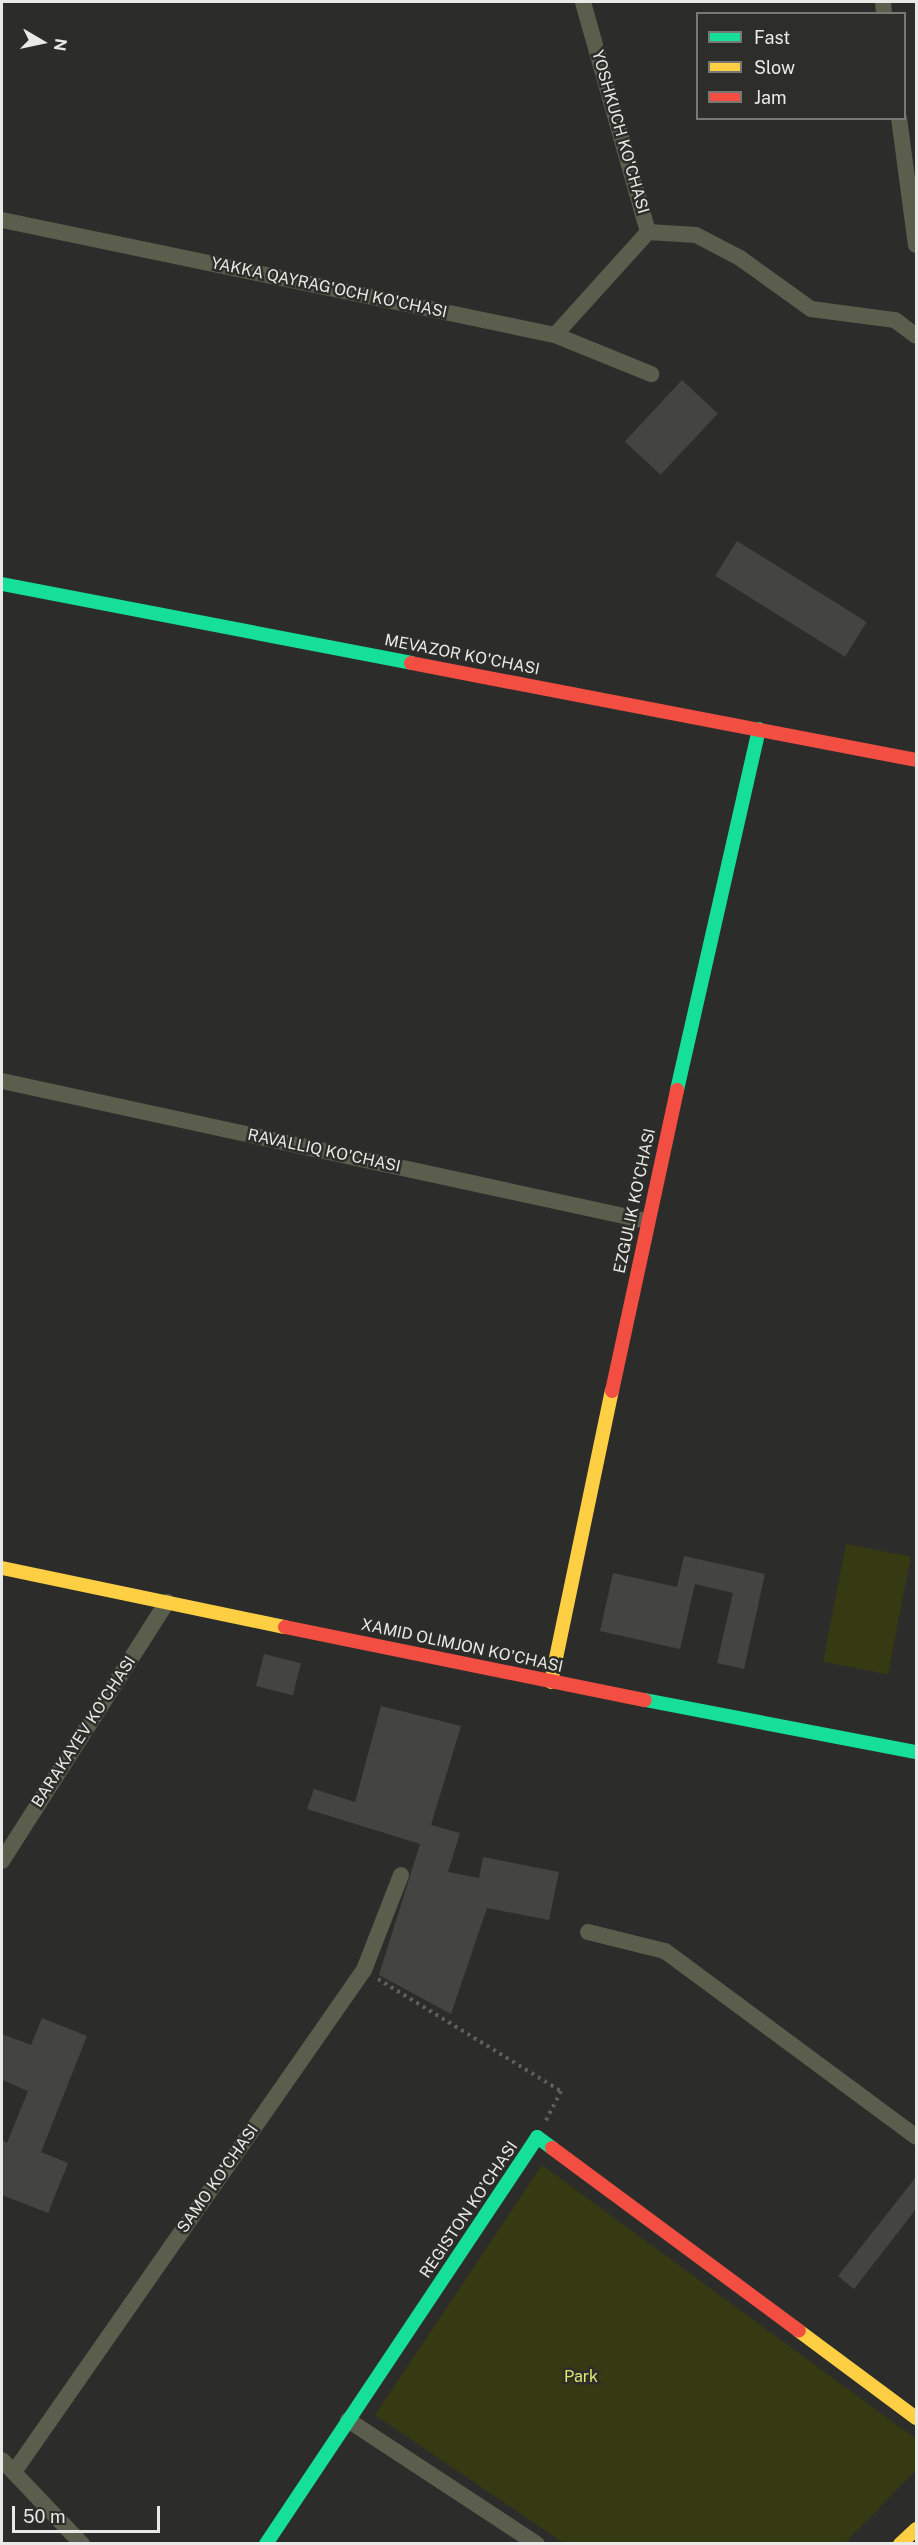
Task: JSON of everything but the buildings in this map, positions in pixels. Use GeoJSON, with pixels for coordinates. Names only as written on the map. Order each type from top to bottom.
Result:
{"type":"FeatureCollection","features":[{"type":"Feature","properties":{"kind":"street","name":"YOSHKUCH KO'CHASI"},"geometry":{"type":"LineString","coordinates":[[555,335],[648,232],[583,2]]}},
{"type":"Feature","properties":{"kind":"street"},"geometry":{"type":"LineString","coordinates":[[899,120],[916,245]]}},
{"type":"Feature","properties":{"kind":"street","name":"YAKKA QAYRAG'OCH KO'CHASI"},"geometry":{"type":"LineString","coordinates":[[2,220],[555,335],[651,374]]}},
{"type":"Feature","properties":{"kind":"street"},"geometry":{"type":"LineString","coordinates":[[648,232],[696,235],[740,258],[811,309],[895,320],[916,336]]}},
{"type":"Feature","properties":{"kind":"street","name":"MEVAZOR KO'CHASI"},"geometry":{"type":"LineString","coordinates":[[2,584],[916,760]]}},
{"type":"Feature","properties":{"kind":"street","name":"EZGULIK KO'CHASI"},"geometry":{"type":"LineString","coordinates":[[551,1682],[647,1221],[759,729]]}},
{"type":"Feature","properties":{"kind":"street","name":"RAVALLIQ KO'CHASI"},"geometry":{"type":"LineString","coordinates":[[2,1081],[647,1221]]}},
{"type":"Feature","properties":{"kind":"street","name":"XAMID OLIMJON KO'CHASI"},"geometry":{"type":"LineString","coordinates":[[2,1568],[551,1682],[916,1752]]}},
{"type":"Feature","properties":{"kind":"street","name":"BARAKAYEV KO'CHASI"},"geometry":{"type":"LineString","coordinates":[[2,1861],[167,1602]]}},
{"type":"Feature","properties":{"kind":"street","name":"SAMO KO'CHASI"},"geometry":{"type":"LineString","coordinates":[[8,2466],[364,1970],[401,1875]]}},
{"type":"Feature","properties":{"kind":"street"},"geometry":{"type":"LineString","coordinates":[[588,1932],[665,1951],[916,2137]]}},
{"type":"Feature","properties":{"kind":"street","name":"REGISTON KO'CHASI"},"geometry":{"type":"LineString","coordinates":[[266,2544],[537,2137],[916,2418]]}},
{"type":"Feature","properties":{"kind":"street"},"geometry":{"type":"LineString","coordinates":[[348,2420],[537,2544]]}},
{"type":"Feature","properties":{"kind":"street"},"geometry":{"type":"LineString","coordinates":[[8,2466],[82,2544]]}},
{"type":"Feature","properties":{"kind":"street"},"geometry":{"type":"LineString","coordinates":[[900,2544],[916,2529]]}},
{"type":"Feature","properties":{"kind":"path"},"geometry":{"type":"LineString","coordinates":[[364,1970],[561,2091],[537,2137]]}},
{"type":"Feature","properties":{"kind":"green space"},"geometry":{"type":"Polygon","coordinates":[[[846,1544],[911,1557],[888,1674],[823,1662],[846,1544]]]}},
{"type":"Feature","properties":{"kind":"green space","name":"Park"},"geometry":{"type":"Polygon","coordinates":[[[542,2165],[916,2439],[916,2470],[845,2543],[564,2543],[375,2415],[542,2165]]]}},
{"type":"Feature","properties":{"kind":"traffic: fast"},"geometry":{"type":"LineString","coordinates":[[2,584],[411,663]]}},
{"type":"Feature","properties":{"kind":"traffic: fast"},"geometry":{"type":"LineString","coordinates":[[677,1090],[759,729]]}},
{"type":"Feature","properties":{"kind":"traffic: fast"},"geometry":{"type":"LineString","coordinates":[[645,1700],[916,1752]]}},
{"type":"Feature","properties":{"kind":"traffic: fast"},"geometry":{"type":"LineString","coordinates":[[266,2544],[537,2137],[552,2148]]}},
{"type":"Feature","properties":{"kind":"traffic: slow"},"geometry":{"type":"LineString","coordinates":[[551,1682],[612,1391]]}},
{"type":"Feature","properties":{"kind":"traffic: slow"},"geometry":{"type":"LineString","coordinates":[[2,1568],[285,1627]]}},
{"type":"Feature","properties":{"kind":"traffic: slow"},"geometry":{"type":"LineString","coordinates":[[799,2331],[916,2418]]}},
{"type":"Feature","properties":{"kind":"traffic: slow"},"geometry":{"type":"LineString","coordinates":[[900,2544],[916,2529]]}},
{"type":"Feature","properties":{"kind":"traffic: jam"},"geometry":{"type":"LineString","coordinates":[[411,663],[916,760]]}},
{"type":"Feature","properties":{"kind":"traffic: jam"},"geometry":{"type":"LineString","coordinates":[[612,1391],[677,1090]]}},
{"type":"Feature","properties":{"kind":"traffic: jam"},"geometry":{"type":"LineString","coordinates":[[285,1627],[645,1700]]}},
{"type":"Feature","properties":{"kind":"traffic: jam"},"geometry":{"type":"LineString","coordinates":[[552,2148],[799,2331]]}}]}
